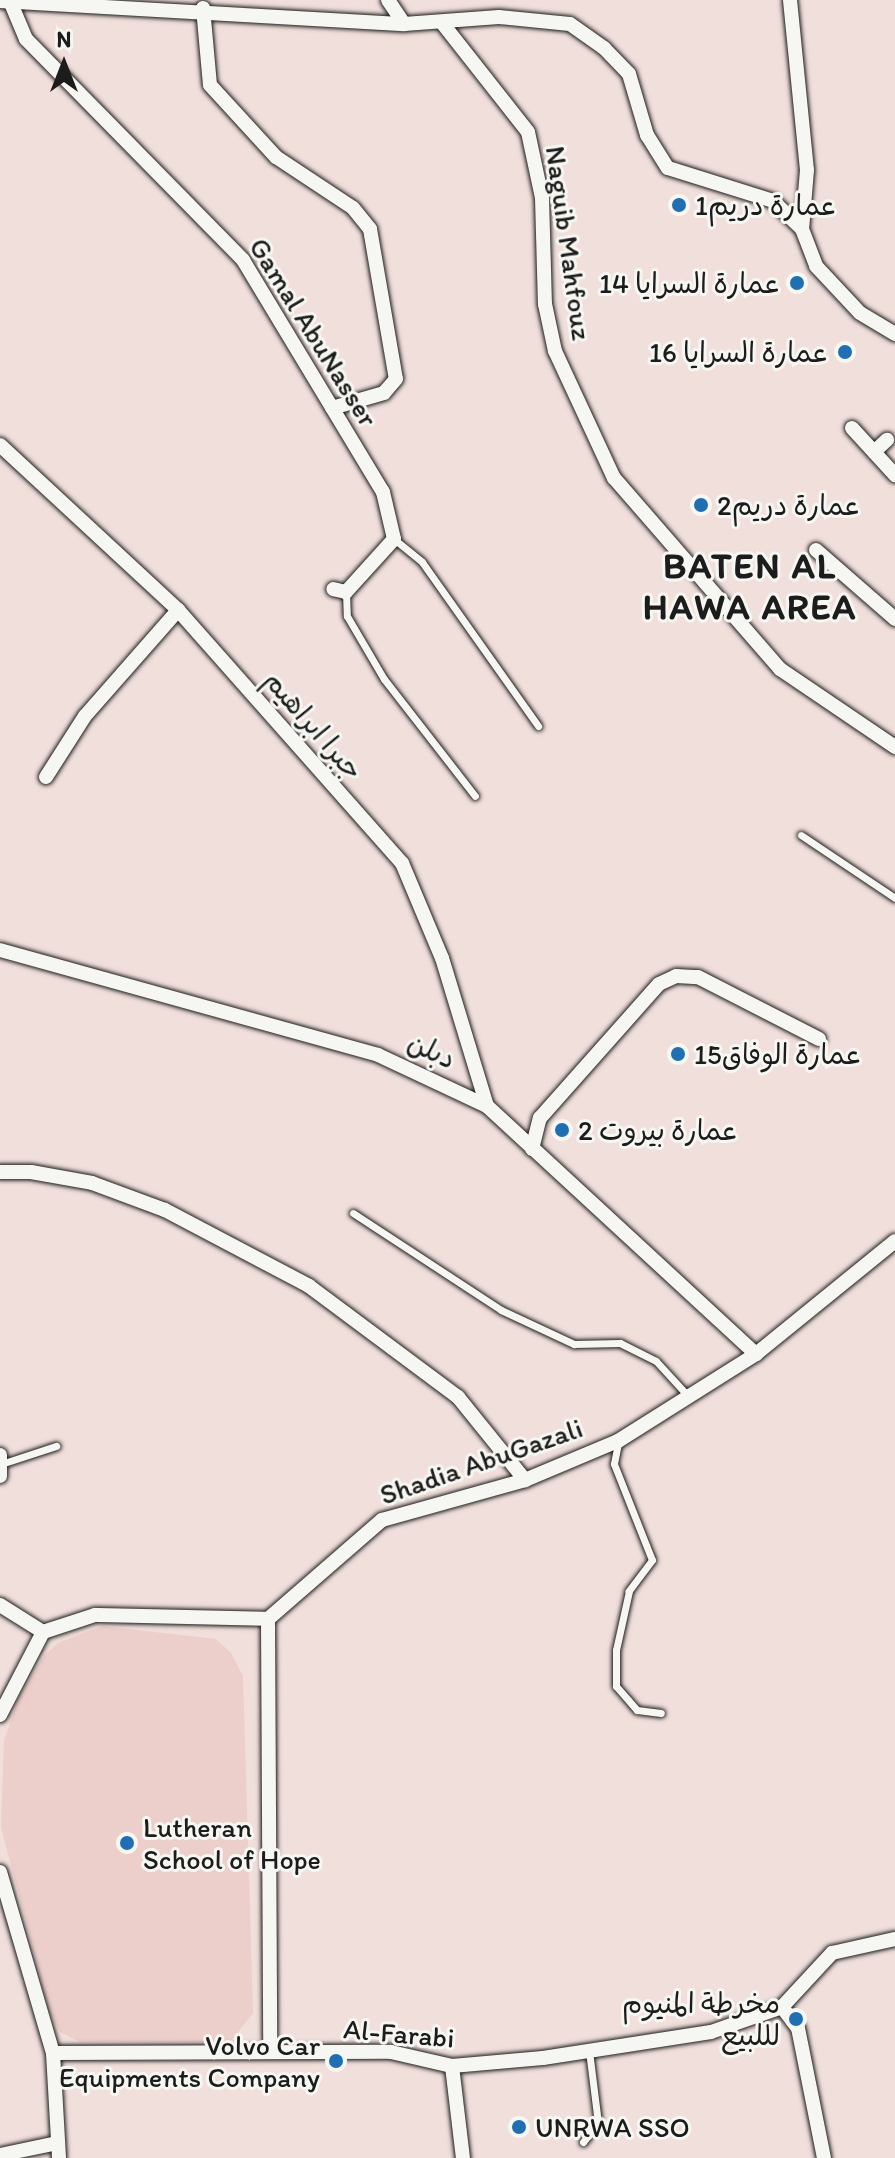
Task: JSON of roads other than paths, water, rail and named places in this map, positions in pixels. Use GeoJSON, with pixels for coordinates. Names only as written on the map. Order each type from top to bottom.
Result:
{"type":"FeatureCollection","features":[{"type":"Feature","properties":{"kind":"street"},"geometry":{"type":"LineString","coordinates":[[388,0],[404,24]]}},
{"type":"Feature","properties":{"kind":"street"},"geometry":{"type":"LineString","coordinates":[[790,0],[807,170],[802,229]]}},
{"type":"Feature","properties":{"kind":"street"},"geometry":{"type":"LineString","coordinates":[[0,1],[203,8],[404,24],[443,24],[499,17],[570,24],[604,48],[629,74],[647,135],[668,168],[773,201],[802,229],[816,266],[860,313],[895,334]]}},
{"type":"Feature","properties":{"kind":"street","name":"Gamal AbuNasser"},"geometry":{"type":"LineString","coordinates":[[10,1],[26,39],[243,260],[383,492],[394,539]]}},
{"type":"Feature","properties":{"kind":"street"},"geometry":{"type":"LineString","coordinates":[[203,8],[210,85],[276,157],[353,208],[370,229],[396,379],[384,393],[332,408]]}},
{"type":"Feature","properties":{"kind":"street","name":"Naguib Mahfouz"},"geometry":{"type":"LineString","coordinates":[[443,24],[528,132],[542,198],[545,304],[555,351],[614,478],[780,669],[895,747]]}},
{"type":"Feature","properties":{"kind":"street"},"geometry":{"type":"LineString","coordinates":[[852,428],[895,475]]}},
{"type":"Feature","properties":{"kind":"street"},"geometry":{"type":"LineString","coordinates":[[874,452],[887,440]]}},
{"type":"Feature","properties":{"kind":"street","name":"جبرا ابراهيم"},"geometry":{"type":"LineString","coordinates":[[0,445],[178,610],[402,863],[442,958],[487,1106]]}},
{"type":"Feature","properties":{"kind":"street"},"geometry":{"type":"LineString","coordinates":[[340,591],[394,539]]}},
{"type":"Feature","properties":{"kind":"street"},"geometry":{"type":"LineString","coordinates":[[816,550],[895,619]]}},
{"type":"Feature","properties":{"kind":"street"},"geometry":{"type":"LineString","coordinates":[[46,777],[85,716],[178,610]]}},
{"type":"Feature","properties":{"kind":"street","name":"دبلن"},"geometry":{"type":"LineString","coordinates":[[0,950],[378,1055],[487,1106],[756,1354]]}},
{"type":"Feature","properties":{"kind":"street"},"geometry":{"type":"LineString","coordinates":[[532,1149],[540,1118],[659,984],[676,976],[698,977],[819,1039]]}},
{"type":"Feature","properties":{"kind":"street"},"geometry":{"type":"LineString","coordinates":[[0,1172],[31,1172],[92,1183],[165,1210],[309,1286],[458,1397],[525,1480]]}},
{"type":"Feature","properties":{"kind":"street"},"geometry":{"type":"LineString","coordinates":[[756,1354],[895,1241]]}},
{"type":"Feature","properties":{"kind":"street","name":"Shadia AbuGazali"},"geometry":{"type":"LineString","coordinates":[[268,1619],[382,1520],[525,1480],[618,1441],[756,1354]]}},
{"type":"Feature","properties":{"kind":"street"},"geometry":{"type":"LineString","coordinates":[[0,1605],[43,1632]]}},
{"type":"Feature","properties":{"kind":"street"},"geometry":{"type":"LineString","coordinates":[[0,1715],[43,1632],[95,1615],[268,1619],[270,2052]]}},
{"type":"Feature","properties":{"kind":"street"},"geometry":{"type":"LineString","coordinates":[[0,1872],[53,2053],[58,2151],[0,2155]]}},
{"type":"Feature","properties":{"kind":"street"},"geometry":{"type":"LineString","coordinates":[[824,2158],[798,2028],[782,2007],[832,1953],[895,1939]]}},
{"type":"Feature","properties":{"kind":"street","name":"Al-Farabi"},"geometry":{"type":"LineString","coordinates":[[53,2053],[391,2052],[452,2066],[589,2051],[711,2032],[782,2007]]}},
{"type":"Feature","properties":{"kind":"street"},"geometry":{"type":"LineString","coordinates":[[452,2066],[463,2158]]}},
{"type":"Feature","properties":{"kind":"lane"},"geometry":{"type":"LineString","coordinates":[[394,539],[422,562],[538,726]]}},
{"type":"Feature","properties":{"kind":"lane"},"geometry":{"type":"LineString","coordinates":[[340,591],[347,616],[384,679],[475,796]]}},
{"type":"Feature","properties":{"kind":"lane"},"geometry":{"type":"LineString","coordinates":[[801,835],[895,898]]}},
{"type":"Feature","properties":{"kind":"lane"},"geometry":{"type":"LineString","coordinates":[[353,1213],[501,1310],[574,1344],[620,1343],[656,1361],[689,1397]]}},
{"type":"Feature","properties":{"kind":"lane"},"geometry":{"type":"LineString","coordinates":[[618,1441],[614,1464],[652,1560],[629,1591],[616,1650],[616,1686],[637,1710],[661,1713]]}},
{"type":"Feature","properties":{"kind":"lane"},"geometry":{"type":"LineString","coordinates":[[1,1465],[56,1446]]}},
{"type":"Feature","properties":{"kind":"lane"},"geometry":{"type":"LineString","coordinates":[[583,2142],[598,2123],[589,2051]]}},
{"type":"Feature","properties":{"kind":"place","name":"عمارة دريم1"},"geometry":{"type":"Point","coordinates":[679,205]}},
{"type":"Feature","properties":{"kind":"place","name":"عمارة السرايا 14"},"geometry":{"type":"Point","coordinates":[797,283]}},
{"type":"Feature","properties":{"kind":"place","name":"عمارة السرايا 16"},"geometry":{"type":"Point","coordinates":[845,352]}},
{"type":"Feature","properties":{"kind":"place","name":"عمارة دريم2"},"geometry":{"type":"Point","coordinates":[701,505]}},
{"type":"Feature","properties":{"kind":"place","name":"عمارة الوفاق15"},"geometry":{"type":"Point","coordinates":[678,1054]}},
{"type":"Feature","properties":{"kind":"place","name":"عمارة بيروت 2"},"geometry":{"type":"Point","coordinates":[562,1130]}},
{"type":"Feature","properties":{"kind":"place","name":"Lutheran School of Hope"},"geometry":{"type":"Point","coordinates":[127,1843]}},
{"type":"Feature","properties":{"kind":"place","name":"مخرطة المنيوم لللبيع"},"geometry":{"type":"Point","coordinates":[796,2019]}},
{"type":"Feature","properties":{"kind":"place","name":"Volvo Car Equipments Company"},"geometry":{"type":"Point","coordinates":[336,2061]}},
{"type":"Feature","properties":{"kind":"place","name":"UNRWA SSO"},"geometry":{"type":"Point","coordinates":[519,2127]}},
{"type":"Feature","properties":{"kind":"district","name":"BATEN AL HAWA AREA"},"geometry":{"type":"Point","coordinates":[750,586]}}]}
